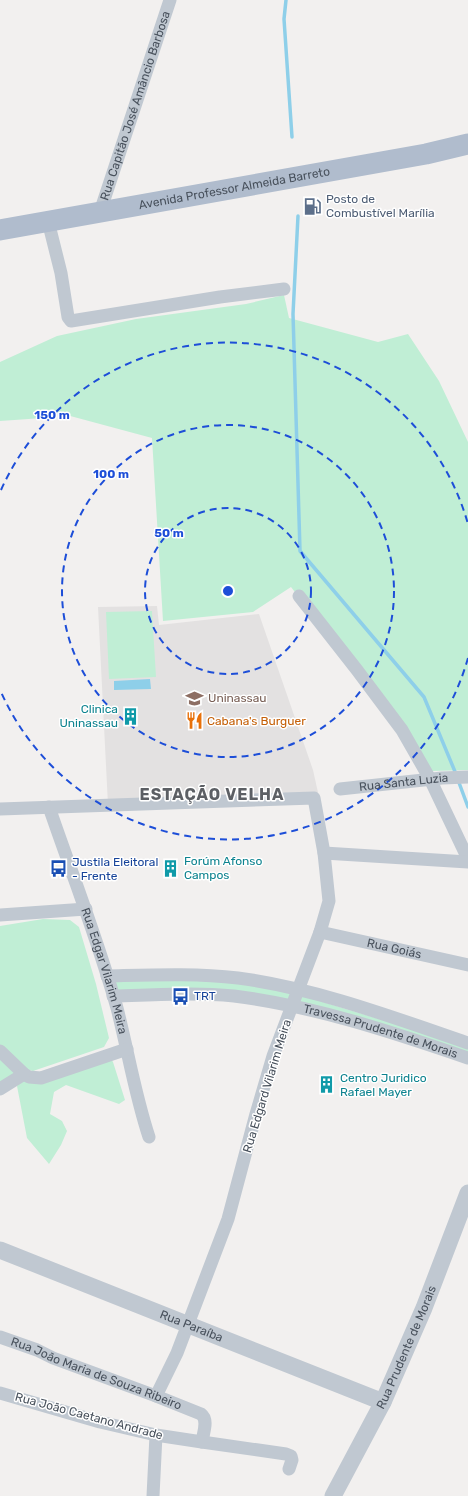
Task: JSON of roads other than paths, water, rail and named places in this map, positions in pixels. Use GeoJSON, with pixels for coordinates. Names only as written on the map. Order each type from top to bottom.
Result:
{"type":"FeatureCollection","features":[{"type":"Feature","properties":{"kind":"main road","name":"Avenida Professor Almeida Barreto"},"geometry":{"type":"LineString","coordinates":[[0,230],[426,154],[468,144]]}},
{"type":"Feature","properties":{"kind":"street","name":"Rua Capitão José Amâncio Barbosa"},"geometry":{"type":"LineString","coordinates":[[100,212],[170,0]]}},
{"type":"Feature","properties":{"kind":"street"},"geometry":{"type":"LineString","coordinates":[[48,222],[61,273],[68,317],[72,321],[220,297],[284,289]]}},
{"type":"Feature","properties":{"kind":"street"},"geometry":{"type":"LineString","coordinates":[[299,596],[402,730],[436,779],[468,860],[324,853]]}},
{"type":"Feature","properties":{"kind":"street","name":"Rua Santa Luzia"},"geometry":{"type":"LineString","coordinates":[[340,789],[462,776]]}},
{"type":"Feature","properties":{"kind":"street","name":"Rua Edgard Vilarim Meira"},"geometry":{"type":"LineString","coordinates":[[49,808],[314,798],[324,853],[329,901],[320,932],[266,1080],[228,1219],[177,1352],[156,1396]]}},
{"type":"Feature","properties":{"kind":"street"},"geometry":{"type":"LineString","coordinates":[[0,809],[49,808]]}},
{"type":"Feature","properties":{"kind":"street","name":"Rua Edgar Vilarim Meira"},"geometry":{"type":"LineString","coordinates":[[49,808],[86,909],[108,976],[149,1137]]}},
{"type":"Feature","properties":{"kind":"street"},"geometry":{"type":"LineString","coordinates":[[0,915],[86,909]]}},
{"type":"Feature","properties":{"kind":"street","name":"Rua Goiás"},"geometry":{"type":"LineString","coordinates":[[320,932],[468,965]]}},
{"type":"Feature","properties":{"kind":"street","name":"Travessa Prudente de Morais"},"geometry":{"type":"LineString","coordinates":[[108,976],[200,976],[238,978],[298,990],[404,1021],[468,1043]]}},
{"type":"Feature","properties":{"kind":"street","name":"Travessa Prudente de Morais"},"geometry":{"type":"LineString","coordinates":[[113,996],[201,994],[233,996],[292,1006],[379,1030],[468,1058]]}},
{"type":"Feature","properties":{"kind":"street"},"geometry":{"type":"LineString","coordinates":[[0,1051],[24,1074],[29,1077],[41,1078],[127,1049]]}},
{"type":"Feature","properties":{"kind":"street"},"geometry":{"type":"LineString","coordinates":[[0,1089],[24,1074]]}},
{"type":"Feature","properties":{"kind":"street","name":"Rua Prudente de Morais"},"geometry":{"type":"LineString","coordinates":[[334,1496],[383,1402],[424,1308],[468,1193]]}},
{"type":"Feature","properties":{"kind":"street","name":"Rua Paraíba"},"geometry":{"type":"LineString","coordinates":[[0,1250],[188,1323],[383,1402]]}},
{"type":"Feature","properties":{"kind":"street","name":"Rua João Maria de Souza Ribeiro"},"geometry":{"type":"LineString","coordinates":[[0,1337],[201,1414],[205,1418],[202,1442]]}},
{"type":"Feature","properties":{"kind":"street","name":"Rua João Caetano Andrade"},"geometry":{"type":"LineString","coordinates":[[0,1393],[100,1422],[156,1435],[286,1454],[291,1456],[292,1460],[289,1469]]}},
{"type":"Feature","properties":{"kind":"street"},"geometry":{"type":"LineString","coordinates":[[153,1496],[156,1435]]}},
{"type":"Feature","properties":{"kind":"water"},"geometry":{"type":"Polygon","coordinates":[[[150,679],[151,689],[114,690],[114,681],[150,679]]]}},
{"type":"Feature","properties":{"kind":"waterway"},"geometry":{"type":"LineString","coordinates":[[286,0],[284,19],[292,137]]}},
{"type":"Feature","properties":{"kind":"waterway"},"geometry":{"type":"LineString","coordinates":[[298,216],[293,314],[300,551],[424,697],[456,774]]}},
{"type":"Feature","properties":{"kind":"waterway"},"geometry":{"type":"LineString","coordinates":[[458,780],[468,807]]}},
{"type":"Feature","properties":{"kind":"place","name":"Posto de Combustível Marília"},"geometry":{"type":"Point","coordinates":[313,206]}},
{"type":"Feature","properties":{"kind":"place","name":"Uninassau"},"geometry":{"type":"Point","coordinates":[195,698]}},
{"type":"Feature","properties":{"kind":"place","name":"Clinica Uninassau"},"geometry":{"type":"Point","coordinates":[131,716]}},
{"type":"Feature","properties":{"kind":"place","name":"Cabana's Burguer"},"geometry":{"type":"Point","coordinates":[194,721]}},
{"type":"Feature","properties":{"kind":"place","name":"Forúm Afonso Campos"},"geometry":{"type":"Point","coordinates":[171,868]}},
{"type":"Feature","properties":{"kind":"place","name":"Justila Eleitoral - Frente"},"geometry":{"type":"Point","coordinates":[59,869]}},
{"type":"Feature","properties":{"kind":"place","name":"TRT"},"geometry":{"type":"Point","coordinates":[181,996]}},
{"type":"Feature","properties":{"kind":"place","name":"Centro Juridico Rafael Mayer"},"geometry":{"type":"Point","coordinates":[327,1085]}},
{"type":"Feature","properties":{"kind":"district","name":"ESTAÇÃO VELHA"},"geometry":{"type":"Point","coordinates":[212,794]}}]}
